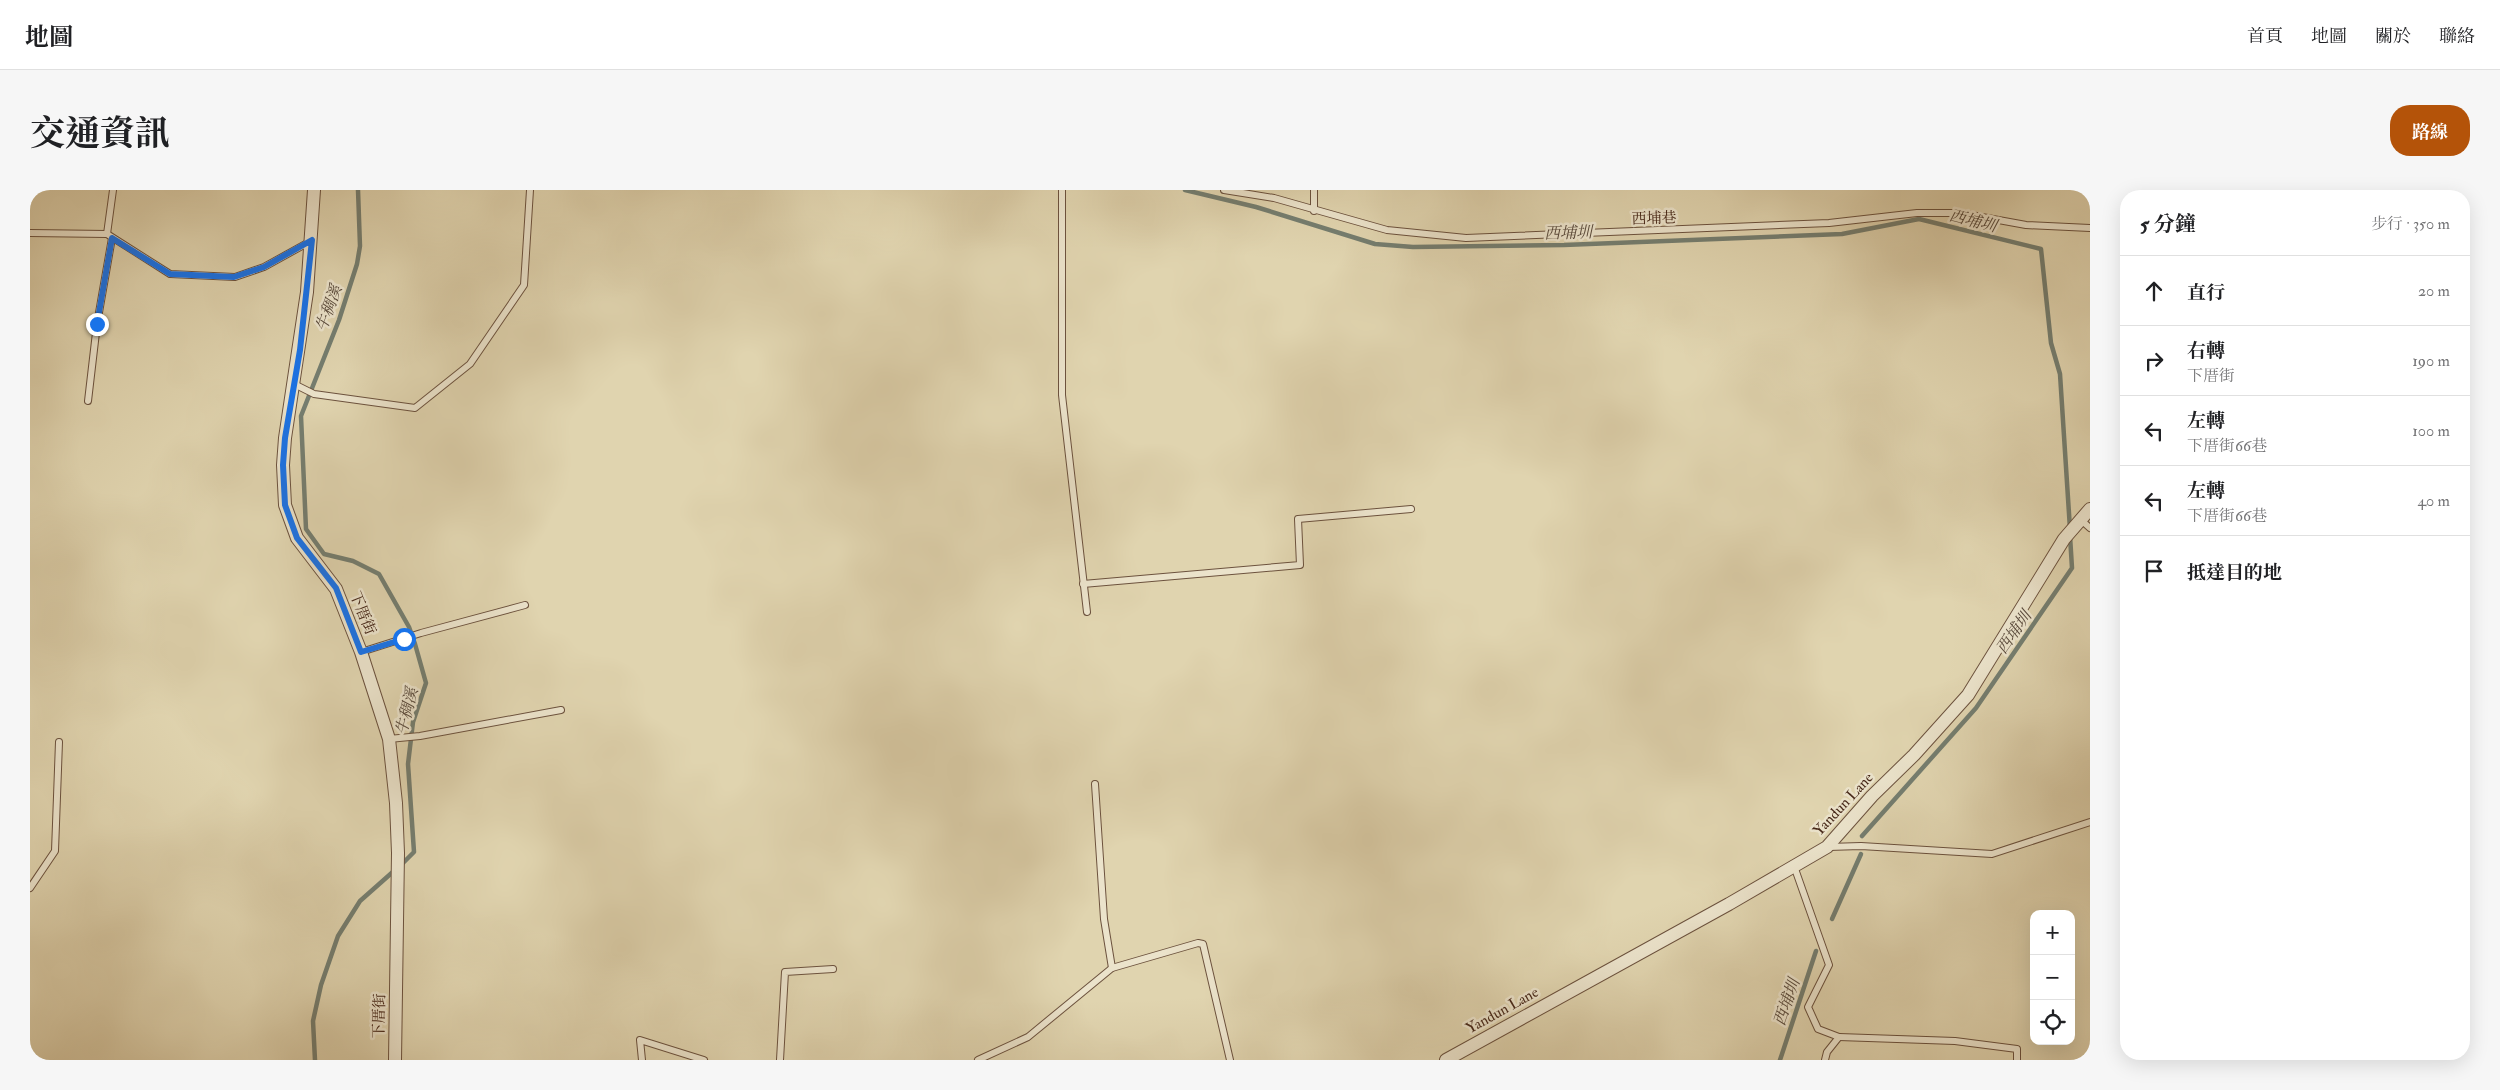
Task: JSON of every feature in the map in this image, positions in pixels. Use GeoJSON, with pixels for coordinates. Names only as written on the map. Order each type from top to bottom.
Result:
{"type":"FeatureCollection","features":[{"type":"Feature","properties":{"kind":"street","name":"下厝街"},"geometry":{"type":"LineString","coordinates":[[314,190],[312,240],[298,387],[285,438],[283,465],[285,505],[297,538],[336,588],[361,652],[389,739],[396,803],[399,880],[395,1060]]}},
{"type":"Feature","properties":{"kind":"street","name":"Yandun Lane"},"geometry":{"type":"LineString","coordinates":[[1446,1060],[1827,847],[1872,796],[1914,755],[1968,696],[2064,539],[2085,523],[2090,509]]}},
{"type":"Feature","properties":{"kind":"lane"},"geometry":{"type":"LineString","coordinates":[[88,401],[113,190]]}},
{"type":"Feature","properties":{"kind":"lane"},"geometry":{"type":"LineString","coordinates":[[298,387],[314,394],[414,408],[470,364],[524,285],[530,190]]}},
{"type":"Feature","properties":{"kind":"lane"},"geometry":{"type":"LineString","coordinates":[[1062,190],[1062,394],[1087,612]]}},
{"type":"Feature","properties":{"kind":"lane","name":"西埔巷"},"geometry":{"type":"LineString","coordinates":[[1224,190],[1274,198],[1314,211],[1387,230],[1466,238],[1829,223],[1917,213],[1960,213],[2026,225],[2090,228]]}},
{"type":"Feature","properties":{"kind":"lane"},"geometry":{"type":"LineString","coordinates":[[1314,190],[1314,211]]}},
{"type":"Feature","properties":{"kind":"lane"},"geometry":{"type":"LineString","coordinates":[[30,233],[109,236],[170,274],[234,277],[264,267],[312,240]]}},
{"type":"Feature","properties":{"kind":"lane"},"geometry":{"type":"LineString","coordinates":[[1083,584],[1300,565],[1298,519],[1411,509]]}},
{"type":"Feature","properties":{"kind":"lane"},"geometry":{"type":"LineString","coordinates":[[361,652],[421,632],[525,605]]}},
{"type":"Feature","properties":{"kind":"lane"},"geometry":{"type":"LineString","coordinates":[[389,739],[420,736],[561,710]]}},
{"type":"Feature","properties":{"kind":"lane"},"geometry":{"type":"LineString","coordinates":[[30,888],[56,851],[59,742]]}},
{"type":"Feature","properties":{"kind":"lane"},"geometry":{"type":"LineString","coordinates":[[1095,784],[1104,919],[1112,968]]}},
{"type":"Feature","properties":{"kind":"lane"},"geometry":{"type":"LineString","coordinates":[[1827,847],[1861,846],[1992,854],[2090,822]]}},
{"type":"Feature","properties":{"kind":"lane"},"geometry":{"type":"LineString","coordinates":[[1794,866],[1829,965],[1808,1007],[1818,1028],[1839,1037],[1955,1041],[2017,1049],[2018,1060]]}},
{"type":"Feature","properties":{"kind":"lane"},"geometry":{"type":"LineString","coordinates":[[978,1060],[1028,1037],[1112,968],[1198,943],[1203,944],[1230,1060]]}},
{"type":"Feature","properties":{"kind":"lane"},"geometry":{"type":"LineString","coordinates":[[780,1060],[786,972],[833,969]]}},
{"type":"Feature","properties":{"kind":"lane"},"geometry":{"type":"LineString","coordinates":[[1824,1060],[1827,1052],[1839,1037]]}},
{"type":"Feature","properties":{"kind":"lane"},"geometry":{"type":"LineString","coordinates":[[642,1060],[640,1040],[704,1060]]}},
{"type":"Feature","properties":{"kind":"waterway","name":"牛稠溪"},"geometry":{"type":"LineString","coordinates":[[358,190],[360,246],[357,264],[339,320],[301,416],[306,529],[324,554],[353,561],[379,574],[409,627],[415,644],[426,683],[413,722],[408,764],[414,852],[401,865]]}},
{"type":"Feature","properties":{"kind":"waterway","name":"西埔圳"},"geometry":{"type":"LineString","coordinates":[[1185,190],[1256,207],[1375,244],[1413,247],[1564,245],[1842,234],[1919,219],[2041,249],[2051,343],[2060,374],[2070,529]]}},
{"type":"Feature","properties":{"kind":"waterway","name":"西埔圳"},"geometry":{"type":"LineString","coordinates":[[1862,836],[1976,708],[2072,568],[2070,536]]}},
{"type":"Feature","properties":{"kind":"waterway","name":"西埔圳"},"geometry":{"type":"LineString","coordinates":[[1832,919],[1861,854]]}},
{"type":"Feature","properties":{"kind":"waterway","name":"牛稠溪"},"geometry":{"type":"LineString","coordinates":[[315,1060],[313,1021],[321,985],[338,936],[360,901],[395,870]]}},
{"type":"Feature","properties":{"kind":"waterway","name":"西埔圳"},"geometry":{"type":"LineString","coordinates":[[1780,1060],[1816,951]]}},
{"type":"Feature","properties":{"kind":"route"},"geometry":{"type":"LineString","coordinates":[[97,324],[112,238],[170,274],[234,277],[264,267],[312,240],[300,350],[285,438],[283,465],[285,505],[297,538],[336,588],[361,652],[404,639]]}}]}
